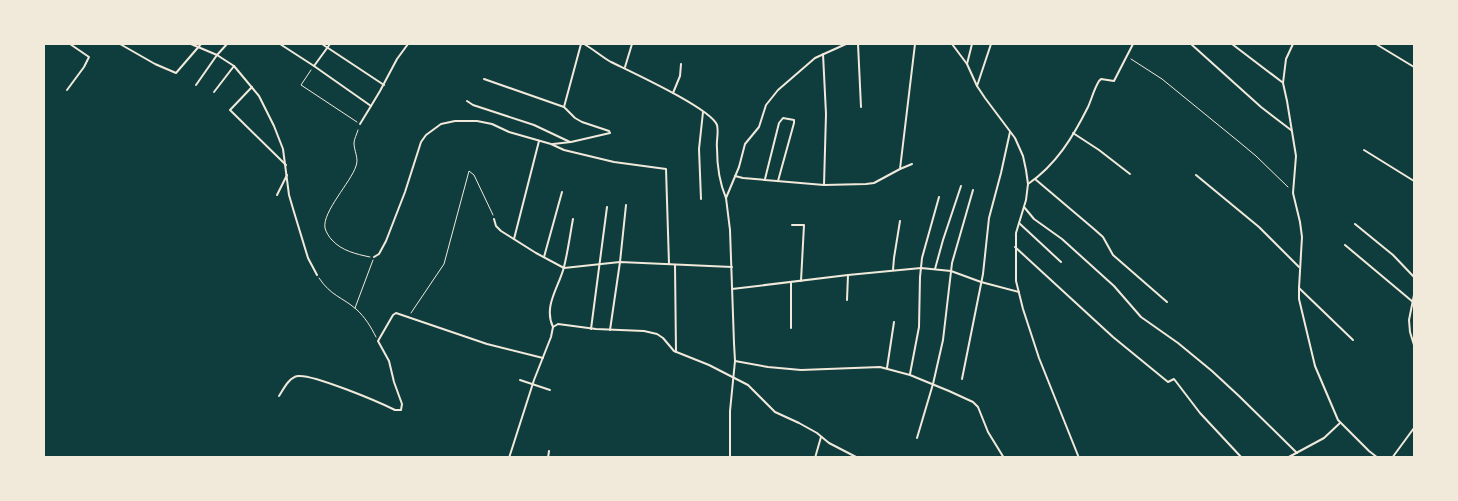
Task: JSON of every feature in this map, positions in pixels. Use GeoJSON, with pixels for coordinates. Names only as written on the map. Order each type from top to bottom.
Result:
{"type":"FeatureCollection","features":[{"type":"Feature","properties":{"kind":"street"},"geometry":{"type":"LineString","coordinates":[[67,90],[89,57],[70,44]]}},
{"type":"Feature","properties":{"kind":"street"},"geometry":{"type":"LineString","coordinates":[[120,44],[176,73],[201,44]]}},
{"type":"Feature","properties":{"kind":"street"},"geometry":{"type":"LineString","coordinates":[[191,44],[217,55],[234,66],[259,96],[279,138],[296,219],[308,258],[317,275]]}},
{"type":"Feature","properties":{"kind":"street"},"geometry":{"type":"LineString","coordinates":[[196,86],[227,44]]}},
{"type":"Feature","properties":{"kind":"street"},"geometry":{"type":"LineString","coordinates":[[280,44],[370,105]]}},
{"type":"Feature","properties":{"kind":"street"},"geometry":{"type":"LineString","coordinates":[[322,44],[384,85]]}},
{"type":"Feature","properties":{"kind":"street"},"geometry":{"type":"LineString","coordinates":[[314,66],[330,44]]}},
{"type":"Feature","properties":{"kind":"street"},"geometry":{"type":"LineString","coordinates":[[360,124],[408,44]]}},
{"type":"Feature","properties":{"kind":"street"},"geometry":{"type":"LineString","coordinates":[[564,107],[583,44],[611,62],[673,93],[712,118],[717,127],[717,155],[730,223],[732,267],[735,361],[729,411],[729,458]]}},
{"type":"Feature","properties":{"kind":"street"},"geometry":{"type":"LineString","coordinates":[[625,68],[632,44]]}},
{"type":"Feature","properties":{"kind":"street"},"geometry":{"type":"LineString","coordinates":[[726,198],[746,144],[759,127],[763,111],[778,90],[815,58],[846,44]]}},
{"type":"Feature","properties":{"kind":"street"},"geometry":{"type":"LineString","coordinates":[[858,44],[861,107]]}},
{"type":"Feature","properties":{"kind":"street"},"geometry":{"type":"LineString","coordinates":[[900,169],[915,44]]}},
{"type":"Feature","properties":{"kind":"street"},"geometry":{"type":"LineString","coordinates":[[952,44],[967,64],[977,86],[1010,132],[1023,156],[1028,184],[1016,233],[1019,292],[1039,358],[1079,458]]}},
{"type":"Feature","properties":{"kind":"street"},"geometry":{"type":"LineString","coordinates":[[967,64],[972,44]]}},
{"type":"Feature","properties":{"kind":"street"},"geometry":{"type":"LineString","coordinates":[[977,86],[991,44]]}},
{"type":"Feature","properties":{"kind":"street"},"geometry":{"type":"LineString","coordinates":[[1028,184],[1063,150],[1088,106],[1099,81],[1114,81],[1133,44]]}},
{"type":"Feature","properties":{"kind":"street"},"geometry":{"type":"LineString","coordinates":[[1191,44],[1261,107],[1292,130]]}},
{"type":"Feature","properties":{"kind":"street"},"geometry":{"type":"LineString","coordinates":[[1232,44],[1282,83]]}},
{"type":"Feature","properties":{"kind":"street"},"geometry":{"type":"LineString","coordinates":[[1293,44],[1286,59],[1282,83],[1296,156],[1293,193],[1302,237],[1299,299],[1315,366],[1340,423],[1378,458]]}},
{"type":"Feature","properties":{"kind":"street"},"geometry":{"type":"LineString","coordinates":[[1376,44],[1414,67]]}},
{"type":"Feature","properties":{"kind":"street"},"geometry":{"type":"LineString","coordinates":[[823,54],[826,114],[824,185]]}},
{"type":"Feature","properties":{"kind":"street"},"geometry":{"type":"LineString","coordinates":[[673,93],[680,76],[681,64]]}},
{"type":"Feature","properties":{"kind":"street"},"geometry":{"type":"LineString","coordinates":[[214,92],[234,66]]}},
{"type":"Feature","properties":{"kind":"street"},"geometry":{"type":"LineString","coordinates":[[484,79],[564,107],[582,122],[610,133],[551,144]]}},
{"type":"Feature","properties":{"kind":"street"},"geometry":{"type":"LineString","coordinates":[[252,87],[230,110],[286,165]]}},
{"type":"Feature","properties":{"kind":"street"},"geometry":{"type":"LineString","coordinates":[[467,100],[473,105],[534,125],[571,142]]}},
{"type":"Feature","properties":{"kind":"street"},"geometry":{"type":"LineString","coordinates":[[701,199],[699,149],[703,112]]}},
{"type":"Feature","properties":{"kind":"street"},"geometry":{"type":"LineString","coordinates":[[764,180],[779,123],[783,118],[791,119],[794,123],[778,181]]}},
{"type":"Feature","properties":{"kind":"street"},"geometry":{"type":"LineString","coordinates":[[374,257],[380,254],[386,241],[421,142],[430,131],[447,122],[477,121],[492,124],[564,150],[614,162],[666,169],[669,264]]}},
{"type":"Feature","properties":{"kind":"street"},"geometry":{"type":"LineString","coordinates":[[962,379],[981,282],[989,218],[1010,132]]}},
{"type":"Feature","properties":{"kind":"street"},"geometry":{"type":"LineString","coordinates":[[1073,133],[1130,174]]}},
{"type":"Feature","properties":{"kind":"street"},"geometry":{"type":"LineString","coordinates":[[514,239],[539,141]]}},
{"type":"Feature","properties":{"kind":"street"},"geometry":{"type":"LineString","coordinates":[[1364,150],[1414,182]]}},
{"type":"Feature","properties":{"kind":"street"},"geometry":{"type":"LineString","coordinates":[[735,176],[845,186],[874,183],[912,164]]}},
{"type":"Feature","properties":{"kind":"street"},"geometry":{"type":"LineString","coordinates":[[277,195],[286,175]]}},
{"type":"Feature","properties":{"kind":"street"},"geometry":{"type":"LineString","coordinates":[[1196,175],[1252,220],[1300,268]]}},
{"type":"Feature","properties":{"kind":"street"},"geometry":{"type":"LineString","coordinates":[[1035,178],[1103,237],[1113,255],[1167,302]]}},
{"type":"Feature","properties":{"kind":"street"},"geometry":{"type":"LineString","coordinates":[[935,269],[961,186]]}},
{"type":"Feature","properties":{"kind":"street"},"geometry":{"type":"LineString","coordinates":[[917,438],[944,340],[952,263],[974,190]]}},
{"type":"Feature","properties":{"kind":"street"},"geometry":{"type":"LineString","coordinates":[[544,258],[562,192]]}},
{"type":"Feature","properties":{"kind":"street"},"geometry":{"type":"LineString","coordinates":[[910,375],[919,327],[921,268],[939,197]]}},
{"type":"Feature","properties":{"kind":"street"},"geometry":{"type":"LineString","coordinates":[[609,330],[626,205]]}},
{"type":"Feature","properties":{"kind":"street"},"geometry":{"type":"LineString","coordinates":[[591,329],[607,207]]}},
{"type":"Feature","properties":{"kind":"street"},"geometry":{"type":"LineString","coordinates":[[1024,207],[1034,219],[1062,239],[1114,285],[1141,317],[1212,371],[1297,453]]}},
{"type":"Feature","properties":{"kind":"street"},"geometry":{"type":"LineString","coordinates":[[494,219],[501,231],[564,268],[620,262],[732,267]]}},
{"type":"Feature","properties":{"kind":"street"},"geometry":{"type":"LineString","coordinates":[[509,458],[551,337],[553,327],[549,310],[564,268],[573,219]]}},
{"type":"Feature","properties":{"kind":"street"},"geometry":{"type":"LineString","coordinates":[[893,270],[900,221]]}},
{"type":"Feature","properties":{"kind":"street"},"geometry":{"type":"LineString","coordinates":[[1018,222],[1061,262]]}},
{"type":"Feature","properties":{"kind":"street"},"geometry":{"type":"LineString","coordinates":[[1356,224],[1393,255],[1414,278],[1413,302],[1409,320],[1414,345]]}},
{"type":"Feature","properties":{"kind":"street"},"geometry":{"type":"LineString","coordinates":[[792,225],[804,225],[801,281]]}},
{"type":"Feature","properties":{"kind":"street"},"geometry":{"type":"LineString","coordinates":[[1345,245],[1413,302]]}},
{"type":"Feature","properties":{"kind":"street"},"geometry":{"type":"LineString","coordinates":[[1015,247],[1113,337],[1167,382],[1174,379],[1200,413],[1242,458]]}},
{"type":"Feature","properties":{"kind":"street"},"geometry":{"type":"LineString","coordinates":[[675,265],[676,352]]}},
{"type":"Feature","properties":{"kind":"street"},"geometry":{"type":"LineString","coordinates":[[732,289],[921,268],[951,271],[1019,292]]}},
{"type":"Feature","properties":{"kind":"street"},"geometry":{"type":"LineString","coordinates":[[846,300],[848,275]]}},
{"type":"Feature","properties":{"kind":"street"},"geometry":{"type":"LineString","coordinates":[[790,283],[791,328]]}},
{"type":"Feature","properties":{"kind":"street"},"geometry":{"type":"LineString","coordinates":[[1299,288],[1353,340]]}},
{"type":"Feature","properties":{"kind":"street"},"geometry":{"type":"LineString","coordinates":[[279,396],[291,379],[299,376],[318,380],[395,410],[401,410],[402,404],[389,361],[378,341],[393,315],[398,314],[487,344],[543,358]]}},
{"type":"Feature","properties":{"kind":"street"},"geometry":{"type":"LineString","coordinates":[[887,368],[894,322]]}},
{"type":"Feature","properties":{"kind":"street"},"geometry":{"type":"LineString","coordinates":[[553,327],[558,324],[591,329],[651,332],[663,338],[674,351],[710,365],[748,385],[775,412],[799,423],[822,436],[829,443],[856,457]]}},
{"type":"Feature","properties":{"kind":"street"},"geometry":{"type":"LineString","coordinates":[[735,361],[801,370],[887,368],[910,375],[973,402],[978,407],[988,432],[1004,458]]}},
{"type":"Feature","properties":{"kind":"street"},"geometry":{"type":"LineString","coordinates":[[520,381],[550,390]]}},
{"type":"Feature","properties":{"kind":"street"},"geometry":{"type":"LineString","coordinates":[[1287,458],[1324,438],[1340,423]]}},
{"type":"Feature","properties":{"kind":"street"},"geometry":{"type":"LineString","coordinates":[[1392,458],[1414,428]]}},
{"type":"Feature","properties":{"kind":"street"},"geometry":{"type":"LineString","coordinates":[[816,458],[822,436]]}},
{"type":"Feature","properties":{"kind":"street"},"geometry":{"type":"LineString","coordinates":[[548,458],[549,452]]}},
{"type":"Feature","properties":{"kind":"path"},"geometry":{"type":"LineString","coordinates":[[1127,56],[1162,79],[1238,141],[1293,193]]}},
{"type":"Feature","properties":{"kind":"path"},"geometry":{"type":"LineString","coordinates":[[314,66],[301,85],[360,124],[354,143],[357,166],[332,206],[325,228],[330,238],[343,249],[374,257],[355,308]]}},
{"type":"Feature","properties":{"kind":"path"},"geometry":{"type":"LineString","coordinates":[[408,317],[444,264],[469,171],[474,175],[483,191],[494,219]]}},
{"type":"Feature","properties":{"kind":"path"},"geometry":{"type":"LineString","coordinates":[[317,275],[329,291],[355,308],[370,326],[378,341]]}}]}
